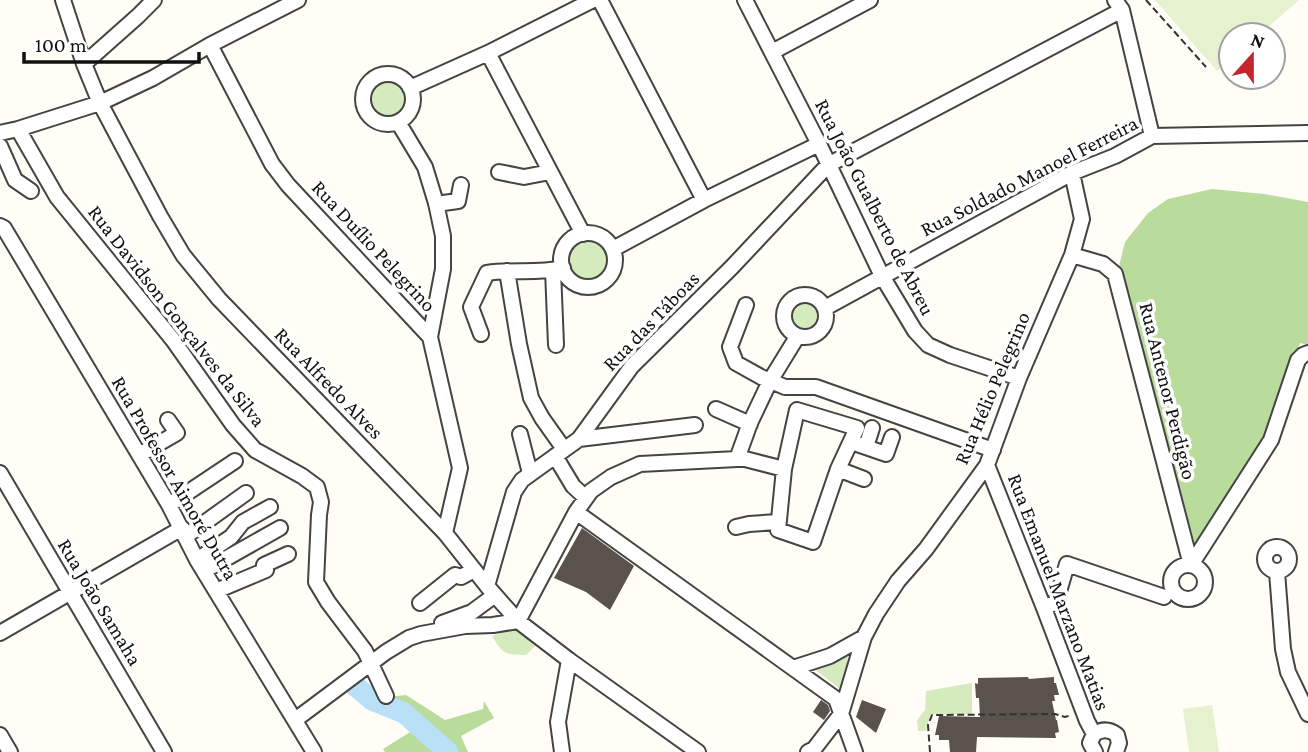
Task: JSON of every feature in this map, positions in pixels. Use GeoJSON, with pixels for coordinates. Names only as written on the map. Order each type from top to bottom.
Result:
{"type":"FeatureCollection","features":[{"type":"Feature","properties":{"kind":"street"},"geometry":{"type":"LineString","coordinates":[[84,64],[153,0]]}},
{"type":"Feature","properties":{"kind":"street"},"geometry":{"type":"LineString","coordinates":[[0,132],[18,129],[100,103],[153,78],[298,0]]}},
{"type":"Feature","properties":{"kind":"street"},"geometry":{"type":"LineString","coordinates":[[410,88],[488,53],[593,0]]}},
{"type":"Feature","properties":{"kind":"street"},"geometry":{"type":"LineString","coordinates":[[600,0],[704,200]]}},
{"type":"Feature","properties":{"kind":"street","name":"Rua João Gualberto de Abreu"},"geometry":{"type":"LineString","coordinates":[[745,0],[882,276],[915,331],[928,345],[1018,378]]}},
{"type":"Feature","properties":{"kind":"street"},"geometry":{"type":"LineString","coordinates":[[772,52],[870,0]]}},
{"type":"Feature","properties":{"kind":"street","name":"Rua Alfredo Alves"},"geometry":{"type":"LineString","coordinates":[[67,2],[84,64],[100,103],[183,255],[219,299],[445,533],[491,591],[519,621],[698,752]]}},
{"type":"Feature","properties":{"kind":"street"},"geometry":{"type":"LineString","coordinates":[[1118,5],[1152,136]]}},
{"type":"Feature","properties":{"kind":"street","name":"Rua das Táboas"},"geometry":{"type":"LineString","coordinates":[[491,591],[514,492],[522,480],[579,439],[632,366],[732,267],[828,165],[1118,5]]}},
{"type":"Feature","properties":{"kind":"street","name":"Rua Duílio Pelegrino"},"geometry":{"type":"LineString","coordinates":[[210,45],[272,164],[288,186],[430,337],[460,468],[445,533]]}},
{"type":"Feature","properties":{"kind":"street"},"geometry":{"type":"LineString","coordinates":[[488,53],[583,234]]}},
{"type":"Feature","properties":{"kind":"street"},"geometry":{"type":"LineString","coordinates":[[390,74],[405,81],[410,88],[412,104],[404,118],[398,122],[382,124],[374,121],[364,108],[364,92],[374,78],[390,74]]}},
{"type":"Feature","properties":{"kind":"street"},"geometry":{"type":"LineString","coordinates":[[398,122],[425,167],[443,236],[443,269],[430,337]]}},
{"type":"Feature","properties":{"kind":"street","name":"Rua Davidson Gonçalves da Silva"},"geometry":{"type":"LineString","coordinates":[[18,129],[57,197],[173,340],[233,425],[255,450],[317,487],[321,502],[316,582],[369,659],[386,696]]}},
{"type":"Feature","properties":{"kind":"street","name":"Rua Soldado Manoel Ferreira"},"geometry":{"type":"LineString","coordinates":[[825,308],[1072,173],[1115,156],[1152,136],[1308,134]]}},
{"type":"Feature","properties":{"kind":"street"},"geometry":{"type":"LineString","coordinates":[[613,249],[704,200],[819,145]]}},
{"type":"Feature","properties":{"kind":"street"},"geometry":{"type":"LineString","coordinates":[[0,146],[15,180],[31,191]]}},
{"type":"Feature","properties":{"kind":"street"},"geometry":{"type":"LineString","coordinates":[[499,172],[524,177],[550,172]]}},
{"type":"Feature","properties":{"kind":"street","name":"Rua Hélio Pelegrino"},"geometry":{"type":"LineString","coordinates":[[841,714],[864,637],[876,614],[987,465],[1018,378],[1072,255],[1082,219],[1072,173]]}},
{"type":"Feature","properties":{"kind":"street"},"geometry":{"type":"LineString","coordinates":[[436,204],[458,201],[461,185]]}},
{"type":"Feature","properties":{"kind":"street","name":"Rua Professor Aimoré Dutra"},"geometry":{"type":"LineString","coordinates":[[0,226],[4,228],[169,505],[216,591],[314,752]]}},
{"type":"Feature","properties":{"kind":"street"},"geometry":{"type":"LineString","coordinates":[[481,334],[471,307],[487,273],[558,269],[581,286],[598,286],[606,281],[615,267],[613,249],[601,236],[583,234],[575,237],[563,250],[558,269],[556,345]]}},
{"type":"Feature","properties":{"kind":"street","name":"Rua Antenor Perdigão"},"geometry":{"type":"LineString","coordinates":[[1072,255],[1103,264],[1115,274],[1191,565],[1271,440],[1298,360],[1308,353]]}},
{"type":"Feature","properties":{"kind":"street"},"geometry":{"type":"LineString","coordinates":[[507,271],[531,398],[560,453],[573,486],[586,498]]}},
{"type":"Feature","properties":{"kind":"street"},"geometry":{"type":"LineString","coordinates":[[802,295],[809,295],[825,308],[826,322],[818,334],[797,337],[786,328],[783,314],[789,302],[802,295]]}},
{"type":"Feature","properties":{"kind":"street"},"geometry":{"type":"LineString","coordinates":[[746,305],[730,347],[736,363],[785,387],[817,387],[993,450]]}},
{"type":"Feature","properties":{"kind":"street"},"geometry":{"type":"LineString","coordinates":[[737,459],[770,381],[797,337]]}},
{"type":"Feature","properties":{"kind":"street"},"geometry":{"type":"LineString","coordinates":[[716,409],[750,424]]}},
{"type":"Feature","properties":{"kind":"street"},"geometry":{"type":"LineString","coordinates":[[797,410],[857,428],[851,442],[838,469],[813,542],[778,530],[784,469],[797,410]]}},
{"type":"Feature","properties":{"kind":"street"},"geometry":{"type":"LineString","coordinates":[[139,455],[177,433],[168,419]]}},
{"type":"Feature","properties":{"kind":"street"},"geometry":{"type":"LineString","coordinates":[[579,439],[695,425]]}},
{"type":"Feature","properties":{"kind":"street"},"geometry":{"type":"LineString","coordinates":[[866,447],[872,428]]}},
{"type":"Feature","properties":{"kind":"street"},"geometry":{"type":"LineString","coordinates":[[520,434],[530,473]]}},
{"type":"Feature","properties":{"kind":"street"},"geometry":{"type":"LineString","coordinates":[[851,442],[886,454],[892,437]]}},
{"type":"Feature","properties":{"kind":"street"},"geometry":{"type":"LineString","coordinates":[[369,659],[421,634],[465,626],[519,621],[576,512],[591,491],[611,477],[640,464],[737,459],[784,469]]}},
{"type":"Feature","properties":{"kind":"street"},"geometry":{"type":"LineString","coordinates":[[169,505],[235,461]]}},
{"type":"Feature","properties":{"kind":"street","name":"Rua Emanuel Marzano Matias"},"geometry":{"type":"LineString","coordinates":[[987,465],[1094,734]]}},
{"type":"Feature","properties":{"kind":"street"},"geometry":{"type":"LineString","coordinates":[[838,469],[864,480]]}},
{"type":"Feature","properties":{"kind":"street","name":"Rua João Samaha"},"geometry":{"type":"LineString","coordinates":[[0,473],[164,752]]}},
{"type":"Feature","properties":{"kind":"street"},"geometry":{"type":"LineString","coordinates":[[0,633],[184,532],[246,494]]}},
{"type":"Feature","properties":{"kind":"street"},"geometry":{"type":"LineString","coordinates":[[201,565],[243,522],[270,507]]}},
{"type":"Feature","properties":{"kind":"street"},"geometry":{"type":"LineString","coordinates":[[576,512],[836,699],[855,752]]}},
{"type":"Feature","properties":{"kind":"street"},"geometry":{"type":"LineString","coordinates":[[736,527],[777,522]]}},
{"type":"Feature","properties":{"kind":"street"},"geometry":{"type":"LineString","coordinates":[[201,565],[280,528]]}},
{"type":"Feature","properties":{"kind":"street"},"geometry":{"type":"LineString","coordinates":[[216,591],[266,570],[264,565],[288,554]]}},
{"type":"Feature","properties":{"kind":"street"},"geometry":{"type":"LineString","coordinates":[[1044,608],[1056,601],[1067,564],[1164,597]]}},
{"type":"Feature","properties":{"kind":"street"},"geometry":{"type":"LineString","coordinates":[[420,603],[455,575],[461,577],[474,570]]}},
{"type":"Feature","properties":{"kind":"street"},"geometry":{"type":"LineString","coordinates":[[1278,572],[1283,649],[1288,672],[1308,714]]}},
{"type":"Feature","properties":{"kind":"street"},"geometry":{"type":"LineString","coordinates":[[295,720],[369,659],[412,630],[472,612],[491,591]]}},
{"type":"Feature","properties":{"kind":"street"},"geometry":{"type":"LineString","coordinates":[[793,668],[830,656],[864,637]]}},
{"type":"Feature","properties":{"kind":"street"},"geometry":{"type":"LineString","coordinates":[[562,752],[558,722],[569,660]]}},
{"type":"Feature","properties":{"kind":"street"},"geometry":{"type":"LineString","coordinates":[[808,752],[814,749],[841,714]]}},
{"type":"Feature","properties":{"kind":"street","name":"Rua Emanuel Marzano Matias"},"geometry":{"type":"LineString","coordinates":[[1095,752],[1090,743],[1094,734],[1101,730],[1114,732],[1119,740],[1116,752]]}},
{"type":"Feature","properties":{"kind":"street"},"geometry":{"type":"LineString","coordinates":[[0,735],[10,752]]}},
{"type":"Feature","properties":{"kind":"path"},"geometry":{"type":"LineString","coordinates":[[1146,0],[1206,67]]}},
{"type":"Feature","properties":{"kind":"path"},"geometry":{"type":"LineString","coordinates":[[930,752],[928,725],[932,715],[1055,714],[1065,717],[1084,713]]}},
{"type":"Feature","properties":{"kind":"green space"},"geometry":{"type":"Polygon","coordinates":[[[1155,0],[1299,0],[1275,21],[1217,21],[1217,71],[1155,0]]]}},
{"type":"Feature","properties":{"kind":"green space"},"geometry":{"type":"Polygon","coordinates":[[[387,80],[400,86],[406,99],[400,112],[387,118],[374,112],[368,99],[374,86],[387,80]]]}},
{"type":"Feature","properties":{"kind":"green space"},"geometry":{"type":"Polygon","coordinates":[[[1212,189],[1308,202],[1308,345],[1300,343],[1257,452],[1195,544],[1119,266],[1125,242],[1148,213],[1168,199],[1212,189]]]}},
{"type":"Feature","properties":{"kind":"green space"},"geometry":{"type":"Polygon","coordinates":[[[588,241],[601,247],[607,260],[601,273],[588,279],[575,273],[569,260],[575,247],[588,241]]]}},
{"type":"Feature","properties":{"kind":"green space"},"geometry":{"type":"Polygon","coordinates":[[[805,299],[817,304],[822,316],[817,328],[805,333],[793,328],[788,316],[793,304],[805,299]]]}},
{"type":"Feature","properties":{"kind":"green space"},"geometry":{"type":"Polygon","coordinates":[[[516,627],[537,644],[526,655],[505,652],[492,636],[516,627]]]}},
{"type":"Feature","properties":{"kind":"green space"},"geometry":{"type":"Polygon","coordinates":[[[848,656],[843,691],[814,669],[848,656]]]}},
{"type":"Feature","properties":{"kind":"green space"},"geometry":{"type":"Polygon","coordinates":[[[972,683],[972,714],[933,714],[930,715],[926,731],[918,731],[917,720],[925,710],[926,691],[972,683]]]}},
{"type":"Feature","properties":{"kind":"green space"},"geometry":{"type":"Polygon","coordinates":[[[406,695],[445,720],[483,709],[484,701],[494,718],[461,736],[468,752],[385,752],[383,749],[415,729],[388,713],[377,698],[406,695]]]}},
{"type":"Feature","properties":{"kind":"green space"},"geometry":{"type":"Polygon","coordinates":[[[1212,705],[1219,752],[1189,752],[1183,709],[1212,705]]]}},
{"type":"Feature","properties":{"kind":"building"},"geometry":{"type":"Polygon","coordinates":[[[582,528],[634,566],[610,610],[586,592],[554,578],[582,528]]]}},
{"type":"Feature","properties":{"kind":"building"},"geometry":{"type":"Polygon","coordinates":[[[1054,677],[1059,695],[1054,695],[1055,701],[1052,701],[1059,732],[1055,733],[1056,738],[977,737],[976,752],[950,752],[949,740],[939,740],[939,735],[935,735],[939,716],[980,717],[975,683],[978,684],[978,678],[1054,677]]]}},
{"type":"Feature","properties":{"kind":"building"},"geometry":{"type":"Polygon","coordinates":[[[821,700],[828,705],[830,711],[824,720],[813,712],[821,700]]]}},
{"type":"Feature","properties":{"kind":"building"},"geometry":{"type":"Polygon","coordinates":[[[862,700],[886,709],[876,733],[856,717],[862,700]]]}},
{"type":"Feature","properties":{"kind":"waterway"},"geometry":{"type":"LineString","coordinates":[[354,685],[372,700],[404,713],[448,752]]}}]}
